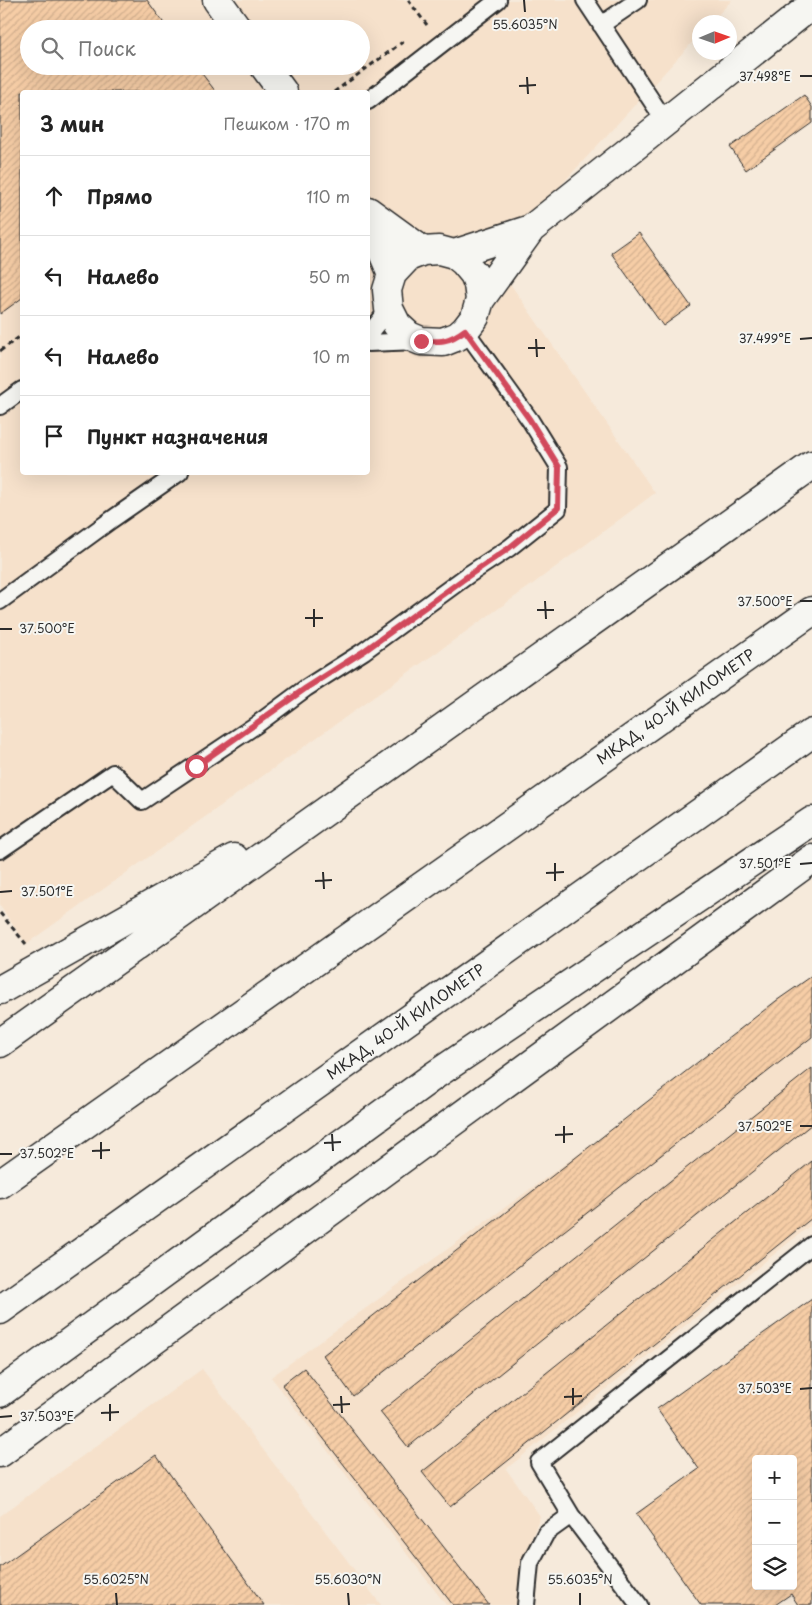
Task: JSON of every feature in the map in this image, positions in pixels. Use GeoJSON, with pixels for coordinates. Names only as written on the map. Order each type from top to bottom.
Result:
{"type":"FeatureCollection","features":[{"type":"Feature","properties":{"kind":"main road"},"geometry":{"type":"LineString","coordinates":[[217,0],[231,20]]}},
{"type":"Feature","properties":{"kind":"main road"},"geometry":{"type":"LineString","coordinates":[[751,53],[800,0]]}},
{"type":"Feature","properties":{"kind":"main road"},"geometry":{"type":"LineString","coordinates":[[480,300],[478,284],[474,274],[464,262],[454,254],[438,250],[423,251],[408,257],[392,274],[387,290],[389,309],[397,325],[409,336],[421,341],[443,342],[458,336],[475,317],[480,300],[531,229],[812,4]]}},
{"type":"Feature","properties":{"kind":"main road"},"geometry":{"type":"LineString","coordinates":[[271,75],[282,90]]}},
{"type":"Feature","properties":{"kind":"main road"},"geometry":{"type":"LineString","coordinates":[[370,212],[423,251]]}},
{"type":"Feature","properties":{"kind":"main road"},"geometry":{"type":"LineString","coordinates":[[370,222],[392,274]]}},
{"type":"Feature","properties":{"kind":"main road"},"geometry":{"type":"LineString","coordinates":[[454,254],[531,229]]}},
{"type":"Feature","properties":{"kind":"main road"},"geometry":{"type":"LineString","coordinates":[[0,1043],[812,465]]}},
{"type":"Feature","properties":{"kind":"main road","name":"МКАД, 40-Й КИЛОМЕТР"},"geometry":{"type":"LineString","coordinates":[[0,1184],[812,610]]}},
{"type":"Feature","properties":{"kind":"main road","name":"МКАД, 40-Й КИЛОМЕТР"},"geometry":{"type":"LineString","coordinates":[[0,1310],[812,733]]}},
{"type":"Feature","properties":{"kind":"main road"},"geometry":{"type":"LineString","coordinates":[[710,805],[812,745]]}},
{"type":"Feature","properties":{"kind":"main road"},"geometry":{"type":"LineString","coordinates":[[0,990],[366,783]]}},
{"type":"Feature","properties":{"kind":"main road"},"geometry":{"type":"LineString","coordinates":[[0,1393],[435,1075],[812,821]]}},
{"type":"Feature","properties":{"kind":"main road"},"geometry":{"type":"LineString","coordinates":[[0,1453],[812,860]]}},
{"type":"Feature","properties":{"kind":"lane"},"geometry":{"type":"LineString","coordinates":[[370,99],[498,0]]}},
{"type":"Feature","properties":{"kind":"lane"},"geometry":{"type":"LineString","coordinates":[[585,0],[665,121]]}},
{"type":"Feature","properties":{"kind":"lane"},"geometry":{"type":"LineString","coordinates":[[601,25],[638,0]]}},
{"type":"Feature","properties":{"kind":"lane"},"geometry":{"type":"LineString","coordinates":[[370,333],[389,309]]}},
{"type":"Feature","properties":{"kind":"lane"},"geometry":{"type":"LineString","coordinates":[[0,850],[113,773],[142,801],[248,730],[306,688],[364,651],[509,548],[558,508],[559,467],[530,420],[465,330]]}},
{"type":"Feature","properties":{"kind":"lane"},"geometry":{"type":"LineString","coordinates":[[370,343],[421,341]]}},
{"type":"Feature","properties":{"kind":"lane"},"geometry":{"type":"LineString","coordinates":[[0,406],[20,391]]}},
{"type":"Feature","properties":{"kind":"lane"},"geometry":{"type":"LineString","coordinates":[[0,601],[176,475]]}},
{"type":"Feature","properties":{"kind":"lane"},"geometry":{"type":"LineString","coordinates":[[639,1605],[571,1515],[539,1462],[812,1245]]}},
{"type":"Feature","properties":{"kind":"lane"},"geometry":{"type":"LineString","coordinates":[[526,1605],[530,1563],[546,1534],[571,1515]]}},
{"type":"Feature","properties":{"kind":"path"},"geometry":{"type":"LineString","coordinates":[[408,0],[426,25],[434,20]]}},
{"type":"Feature","properties":{"kind":"path"},"geometry":{"type":"LineString","coordinates":[[370,66],[411,37]]}},
{"type":"Feature","properties":{"kind":"path"},"geometry":{"type":"LineString","coordinates":[[337,90],[358,75]]}},
{"type":"Feature","properties":{"kind":"path"},"geometry":{"type":"LineString","coordinates":[[0,351],[20,336]]}},
{"type":"Feature","properties":{"kind":"path"},"geometry":{"type":"LineString","coordinates":[[0,913],[26,944],[20,948]]}},
{"type":"Feature","properties":{"kind":"shaded area"},"geometry":{"type":"Polygon","coordinates":[[[0,0],[732,0],[718,15],[692,15],[692,43],[493,259],[655,493],[526,589],[26,944],[0,906],[0,0]]]}},
{"type":"Feature","properties":{"kind":"shaded area"},"geometry":{"type":"Polygon","coordinates":[[[812,985],[812,1224],[506,1469],[540,1516],[524,1558],[519,1605],[446,1605],[271,1377],[812,985]]]}},
{"type":"Feature","properties":{"kind":"shaded area"},"geometry":{"type":"Polygon","coordinates":[[[202,1369],[381,1605],[0,1605],[0,1516],[202,1369]]]}},
{"type":"Feature","properties":{"kind":"building"},"geometry":{"type":"Polygon","coordinates":[[[0,0],[147,0],[161,20],[20,20],[20,75],[203,75],[214,90],[20,90],[20,299],[0,314],[0,0]]]}},
{"type":"Feature","properties":{"kind":"building"},"geometry":{"type":"Polygon","coordinates":[[[804,95],[812,107],[812,123],[746,170],[730,147],[804,95]]]}},
{"type":"Feature","properties":{"kind":"building"},"geometry":{"type":"Polygon","coordinates":[[[639,233],[691,306],[663,326],[611,253],[639,233]]]}},
{"type":"Feature","properties":{"kind":"building"},"geometry":{"type":"Polygon","coordinates":[[[812,976],[812,1037],[353,1396],[323,1355],[776,1001],[812,976]]]}},
{"type":"Feature","properties":{"kind":"building"},"geometry":{"type":"Polygon","coordinates":[[[812,1068],[812,1124],[408,1447],[380,1412],[812,1068]]]}},
{"type":"Feature","properties":{"kind":"building"},"geometry":{"type":"Polygon","coordinates":[[[812,1161],[812,1218],[450,1507],[422,1472],[812,1161]]]}},
{"type":"Feature","properties":{"kind":"building"},"geometry":{"type":"Polygon","coordinates":[[[812,1299],[812,1605],[798,1605],[791,1594],[775,1605],[701,1605],[636,1514],[699,1469],[657,1409],[812,1299]]]}},
{"type":"Feature","properties":{"kind":"building"},"geometry":{"type":"Polygon","coordinates":[[[304,1368],[489,1605],[453,1605],[282,1385],[304,1368]]]}},
{"type":"Feature","properties":{"kind":"building"},"geometry":{"type":"Polygon","coordinates":[[[156,1455],[264,1605],[0,1605],[0,1567],[156,1455]]]}},
{"type":"Feature","properties":{"kind":"route"},"geometry":{"type":"LineString","coordinates":[[196,766],[306,688],[364,651],[509,548],[558,508],[559,467],[530,420],[465,330],[458,336],[443,342],[421,341]]}}]}
